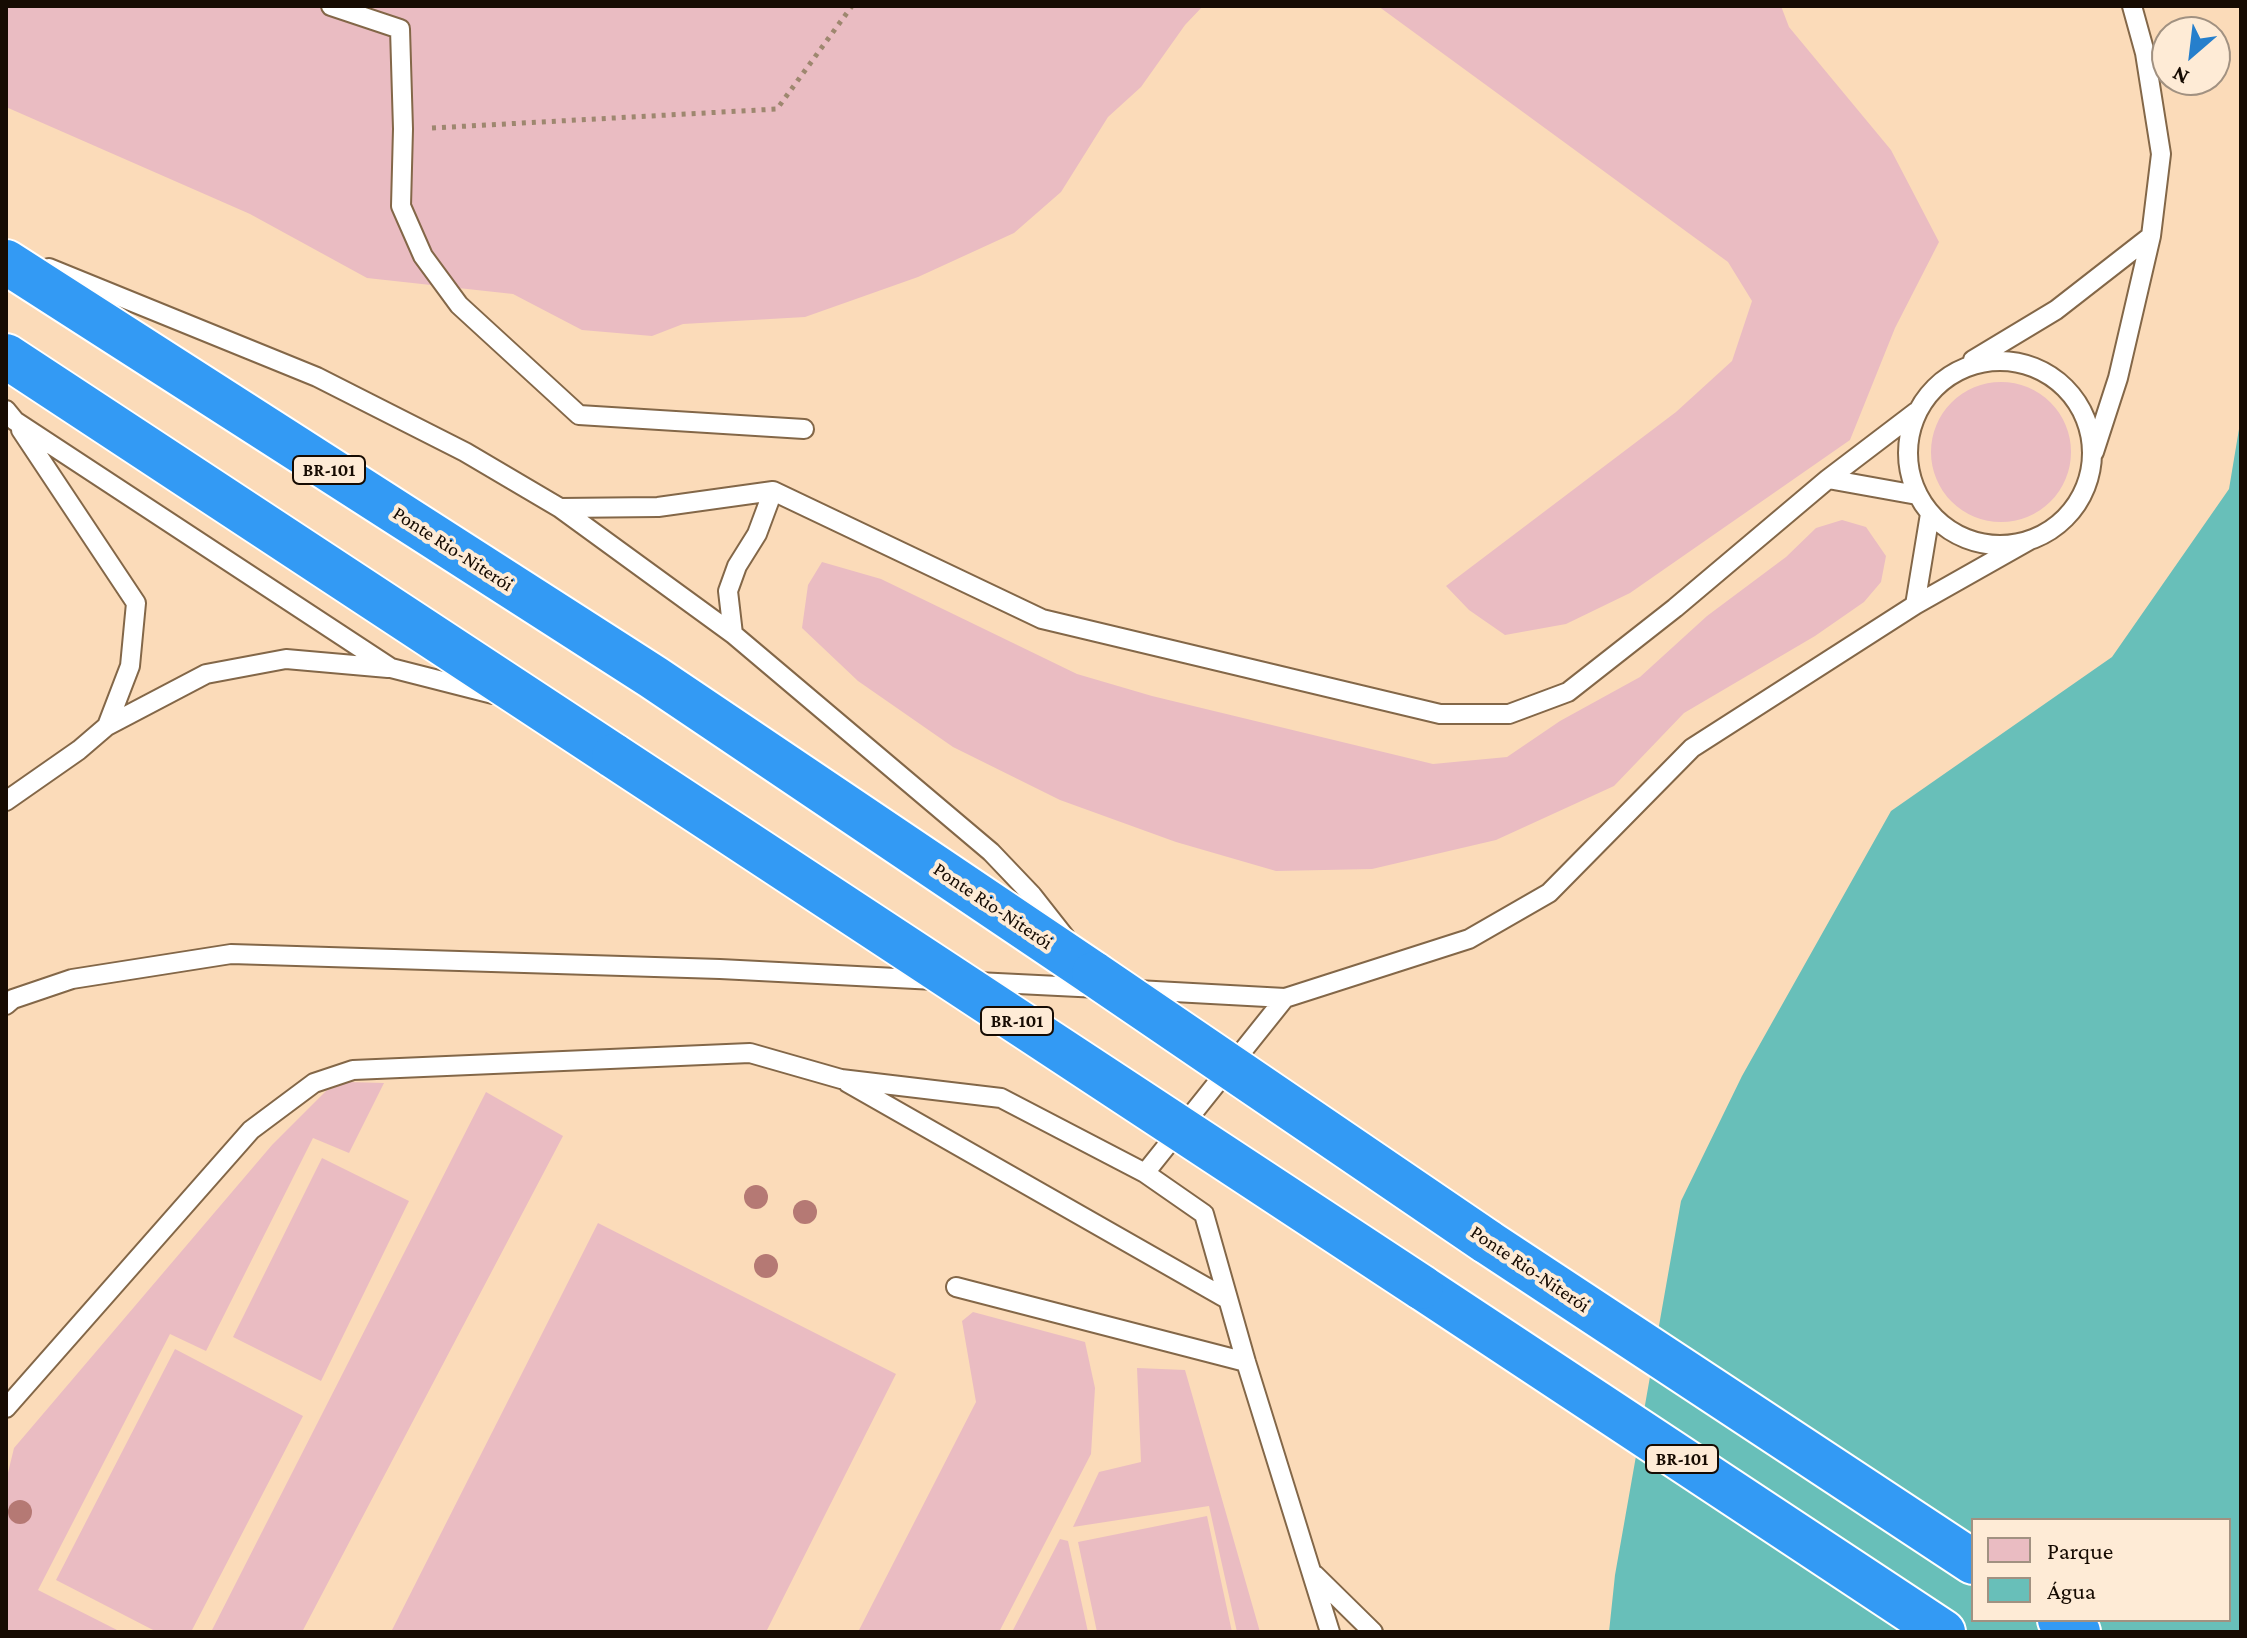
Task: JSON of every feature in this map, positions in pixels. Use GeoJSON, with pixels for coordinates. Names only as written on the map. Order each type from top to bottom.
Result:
{"type":"FeatureCollection","features":[{"type":"Feature","properties":{"kind":"highway","name":"Ponte Rio-Niterói"},"geometry":{"type":"LineString","coordinates":[[6,262],[653,677],[1499,1249],[1971,1561]]}},
{"type":"Feature","properties":{"kind":"highway","name":"BR-101"},"geometry":{"type":"LineString","coordinates":[[6,356],[1943,1632]]}},
{"type":"Feature","properties":{"kind":"lane"},"geometry":{"type":"LineString","coordinates":[[331,6],[400,29],[403,129],[401,206],[423,256],[459,305],[579,415],[804,429]]}},
{"type":"Feature","properties":{"kind":"lane"},"geometry":{"type":"LineString","coordinates":[[6,1005],[13,999],[72,979],[231,954],[720,969],[1285,998],[1469,939],[1549,893],[1692,748],[1915,605],[2054,528],[2074,509],[2086,485],[2118,378],[2151,236],[2161,154],[2145,53],[2132,6]]}},
{"type":"Feature","properties":{"kind":"lane"},"geometry":{"type":"LineString","coordinates":[[560,508],[658,507],[773,491],[1042,619],[1440,714],[1509,714],[1568,692],[1675,608],[1828,479],[1916,412],[1933,388],[2056,310],[2151,236]]}},
{"type":"Feature","properties":{"kind":"lane"},"geometry":{"type":"LineString","coordinates":[[6,250],[317,377],[465,452],[560,508],[733,634],[991,852],[1032,895],[1094,974]]}},
{"type":"Feature","properties":{"kind":"lane"},"geometry":{"type":"LineString","coordinates":[[1957,371],[1983,362],[2011,361],[2038,368],[2061,384],[2079,405],[2089,431],[2092,459]]}},
{"type":"Feature","properties":{"kind":"lane"},"geometry":{"type":"LineString","coordinates":[[1916,412],[1908,439],[1908,468],[1917,495],[1930,514],[1952,531],[1977,542],[2004,545],[2030,540]]}},
{"type":"Feature","properties":{"kind":"lane"},"geometry":{"type":"LineString","coordinates":[[10,416],[391,668]]}},
{"type":"Feature","properties":{"kind":"lane"},"geometry":{"type":"LineString","coordinates":[[10,416],[136,603],[130,666],[107,726]]}},
{"type":"Feature","properties":{"kind":"lane"},"geometry":{"type":"LineString","coordinates":[[1828,479],[1917,495]]}},
{"type":"Feature","properties":{"kind":"lane"},"geometry":{"type":"LineString","coordinates":[[733,634],[728,591],[737,566],[757,534],[773,491]]}},
{"type":"Feature","properties":{"kind":"lane"},"geometry":{"type":"LineString","coordinates":[[1915,605],[1930,514]]}},
{"type":"Feature","properties":{"kind":"lane"},"geometry":{"type":"LineString","coordinates":[[6,801],[79,750],[107,726],[206,674],[286,659],[391,668],[541,707]]}},
{"type":"Feature","properties":{"kind":"lane"},"geometry":{"type":"LineString","coordinates":[[1145,1173],[1285,998]]}},
{"type":"Feature","properties":{"kind":"lane"},"geometry":{"type":"LineString","coordinates":[[6,1408],[251,1130],[314,1083],[353,1070],[750,1053],[841,1079],[1001,1098],[1145,1173],[1204,1214],[1227,1299],[1330,1632]]}},
{"type":"Feature","properties":{"kind":"lane"},"geometry":{"type":"LineString","coordinates":[[841,1079],[1227,1299]]}},
{"type":"Feature","properties":{"kind":"lane"},"geometry":{"type":"LineString","coordinates":[[956,1287],[1246,1362]]}},
{"type":"Feature","properties":{"kind":"lane"},"geometry":{"type":"LineString","coordinates":[[1311,1571],[1373,1632]]}},
{"type":"Feature","properties":{"kind":"path"},"geometry":{"type":"LineString","coordinates":[[403,129],[777,109],[852,6]]}},
{"type":"Feature","properties":{"kind":"green space"},"geometry":{"type":"Polygon","coordinates":[[[6,6],[1203,6],[1185,25],[1141,87],[1108,117],[1061,192],[1014,233],[918,277],[805,317],[683,324],[652,336],[582,330],[513,294],[367,278],[250,214],[6,107],[6,6]]]}},
{"type":"Feature","properties":{"kind":"green space"},"geometry":{"type":"Polygon","coordinates":[[[1378,6],[1781,6],[1789,27],[1891,150],[1939,242],[1895,328],[1850,440],[1630,593],[1566,624],[1505,635],[1469,610],[1446,586],[1676,412],[1732,361],[1752,301],[1728,262],[1378,6]]]}},
{"type":"Feature","properties":{"kind":"green space"},"geometry":{"type":"Polygon","coordinates":[[[2001,382],[2028,387],[2050,403],[2066,425],[2071,452],[2066,479],[2050,501],[2028,517],[2001,522],[1974,517],[1952,501],[1936,479],[1931,452],[1936,425],[1952,403],[1974,387],[2001,382]]]}},
{"type":"Feature","properties":{"kind":"green space"},"geometry":{"type":"Polygon","coordinates":[[[1842,520],[1866,527],[1886,556],[1881,582],[1864,602],[1815,636],[1684,713],[1614,786],[1496,840],[1372,869],[1276,871],[1176,842],[1060,800],[953,747],[858,681],[802,628],[808,585],[822,562],[881,579],[1077,674],[1152,696],[1433,764],[1507,757],[1560,721],[1640,677],[1707,616],[1786,557],[1816,528],[1842,520]]]}},
{"type":"Feature","properties":{"kind":"green space"},"geometry":{"type":"Polygon","coordinates":[[[348,1082],[384,1083],[349,1153],[313,1138],[206,1351],[170,1334],[38,1590],[121,1632],[6,1632],[6,1481],[14,1448],[272,1145],[326,1091],[348,1082]]]}},
{"type":"Feature","properties":{"kind":"green space"},"geometry":{"type":"Polygon","coordinates":[[[486,1092],[563,1136],[302,1632],[211,1632],[486,1092]]]}},
{"type":"Feature","properties":{"kind":"green space"},"geometry":{"type":"Polygon","coordinates":[[[322,1158],[409,1201],[321,1381],[233,1337],[322,1158]]]}},
{"type":"Feature","properties":{"kind":"green space"},"geometry":{"type":"Polygon","coordinates":[[[598,1223],[896,1374],[766,1632],[391,1632],[598,1223]]]}},
{"type":"Feature","properties":{"kind":"green space"},"geometry":{"type":"Polygon","coordinates":[[[973,1312],[1085,1342],[1095,1388],[1091,1454],[999,1632],[858,1632],[976,1402],[962,1321],[973,1312]]]}},
{"type":"Feature","properties":{"kind":"green space"},"geometry":{"type":"Polygon","coordinates":[[[175,1349],[303,1416],[191,1632],[157,1632],[56,1580],[175,1349]]]}},
{"type":"Feature","properties":{"kind":"green space"},"geometry":{"type":"Polygon","coordinates":[[[1137,1368],[1185,1370],[1260,1632],[1237,1632],[1209,1506],[1073,1527],[1099,1472],[1141,1462],[1137,1368]]]}},
{"type":"Feature","properties":{"kind":"green space"},"geometry":{"type":"Polygon","coordinates":[[[1207,1516],[1232,1632],[1097,1632],[1078,1542],[1207,1516]]]}},
{"type":"Feature","properties":{"kind":"green space"},"geometry":{"type":"Polygon","coordinates":[[[1060,1539],[1068,1541],[1088,1632],[1012,1632],[1060,1539]]]}},
{"type":"Feature","properties":{"kind":"water"},"geometry":{"type":"Polygon","coordinates":[[[2241,417],[2241,1632],[1609,1632],[1615,1575],[1681,1201],[1742,1076],[1891,811],[2112,657],[2229,489],[2241,417]]]}}]}
